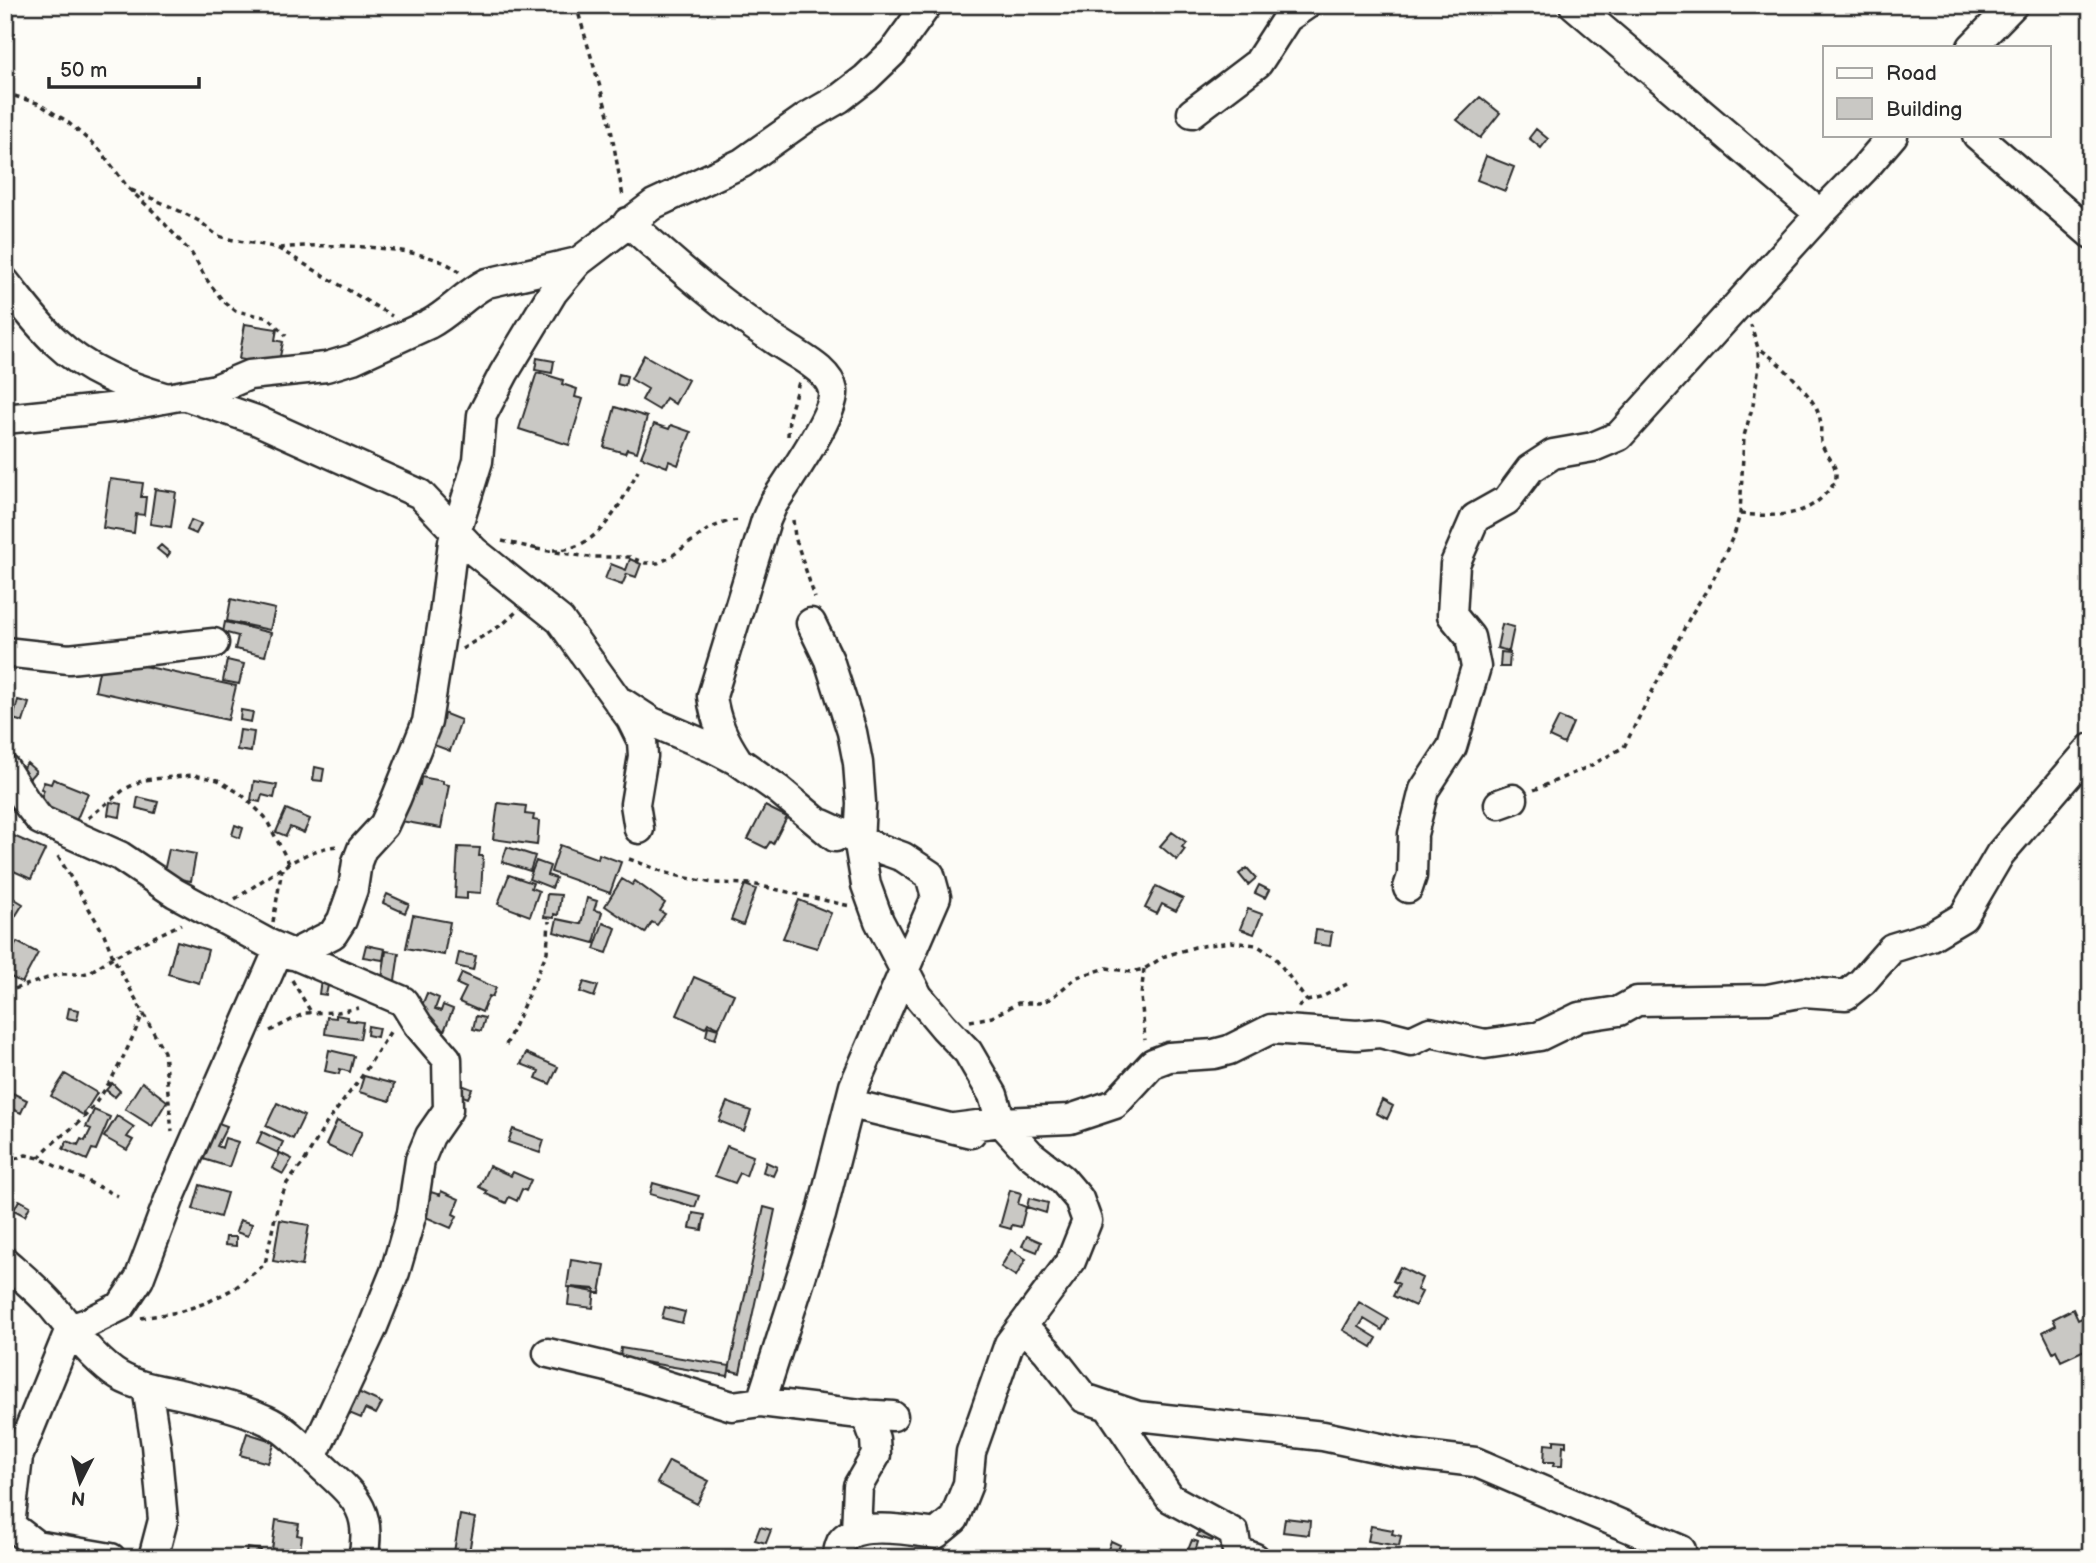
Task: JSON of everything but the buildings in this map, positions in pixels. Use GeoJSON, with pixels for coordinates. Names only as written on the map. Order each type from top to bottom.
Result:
{"type":"FeatureCollection","features":[{"type":"Feature","properties":{"kind":"street"},"geometry":{"type":"LineString","coordinates":[[111,1558],[36,1545],[10,1525],[12,1454],[70,1329],[121,1306],[139,1279],[170,1197],[236,1046],[283,957],[333,934],[342,920],[353,889],[362,849],[384,825],[426,722],[455,533],[478,461],[482,415],[504,373],[553,292],[578,262],[654,204],[742,163],[807,117],[840,98],[893,52],[927,5]]}},
{"type":"Feature","properties":{"kind":"street"},"geometry":{"type":"LineString","coordinates":[[1192,113],[1258,63],[1287,19],[1306,5]]}},
{"type":"Feature","properties":{"kind":"street"},"geometry":{"type":"LineString","coordinates":[[1574,5],[1820,214]]}},
{"type":"Feature","properties":{"kind":"street"},"geometry":{"type":"LineString","coordinates":[[1973,46],[2013,5]]}},
{"type":"Feature","properties":{"kind":"street"},"geometry":{"type":"LineString","coordinates":[[1408,888],[1412,876],[1413,834],[1424,790],[1452,747],[1476,667],[1470,637],[1452,615],[1455,564],[1475,518],[1507,500],[1530,469],[1553,454],[1593,447],[1619,436],[1892,136]]}},
{"type":"Feature","properties":{"kind":"street"},"geometry":{"type":"LineString","coordinates":[[1977,136],[2091,234]]}},
{"type":"Feature","properties":{"kind":"street"},"geometry":{"type":"LineString","coordinates":[[628,222],[692,280],[758,331],[823,373],[833,391],[831,409],[765,520],[712,696],[724,741],[738,761]]}},
{"type":"Feature","properties":{"kind":"street"},"geometry":{"type":"LineString","coordinates":[[5,419],[178,398],[216,389],[249,375],[340,363],[443,317],[474,290],[487,283],[578,262]]}},
{"type":"Feature","properties":{"kind":"street"},"geometry":{"type":"LineString","coordinates":[[5,282],[55,342],[78,360],[117,380],[256,420],[420,494],[474,551],[560,620],[617,699],[642,741],[643,756],[635,804],[639,829]]}},
{"type":"Feature","properties":{"kind":"street"},"geometry":{"type":"LineString","coordinates":[[811,623],[829,660],[852,732],[858,763],[861,852],[866,885],[876,912],[918,996],[968,1052],[993,1095],[1001,1122],[1038,1160],[1062,1179],[1079,1199],[1087,1221],[1071,1261],[1009,1344],[971,1452],[968,1484],[954,1519],[936,1534],[890,1529],[856,1531],[842,1541],[837,1558]]}},
{"type":"Feature","properties":{"kind":"street"},"geometry":{"type":"LineString","coordinates":[[5,652],[69,659],[214,643]]}},
{"type":"Feature","properties":{"kind":"street"},"geometry":{"type":"LineString","coordinates":[[617,699],[652,722],[738,761],[861,852],[903,857],[930,875],[936,897],[854,1086],[821,1215],[761,1402]]}},
{"type":"Feature","properties":{"kind":"street"},"geometry":{"type":"LineString","coordinates":[[954,1128],[1070,1118],[1115,1104],[1153,1063],[1169,1057],[1214,1054],[1229,1050],[1272,1029],[1356,1035],[1380,1032],[1411,1041],[1430,1032],[1485,1044],[1540,1036],[1579,1017],[1619,1011],[1637,1001],[1768,999],[1804,992],[1846,995],[1862,982],[1892,948],[1931,936],[1963,917],[2000,854],[2091,747]]}},
{"type":"Feature","properties":{"kind":"street"},"geometry":{"type":"LineString","coordinates":[[5,769],[40,820],[120,856],[175,893],[283,957],[397,1001],[447,1059],[448,1110],[430,1136],[420,1160],[412,1213],[395,1272],[372,1329],[312,1457]]}},
{"type":"Feature","properties":{"kind":"street"},"geometry":{"type":"LineString","coordinates":[[851,1104],[954,1128],[1038,1160]]}},
{"type":"Feature","properties":{"kind":"street"},"geometry":{"type":"LineString","coordinates":[[5,1262],[50,1304],[82,1343],[114,1373],[147,1387],[220,1404],[269,1421],[312,1457],[354,1498],[365,1520],[367,1537],[363,1558]]}},
{"type":"Feature","properties":{"kind":"street"},"geometry":{"type":"LineString","coordinates":[[1023,1326],[1047,1351],[1084,1398],[1138,1416],[1323,1436],[1408,1454],[1475,1462],[1687,1555]]}},
{"type":"Feature","properties":{"kind":"street"},"geometry":{"type":"LineString","coordinates":[[548,1353],[607,1367],[732,1406],[761,1402],[879,1415],[875,1439],[876,1455],[858,1486],[856,1531]]}},
{"type":"Feature","properties":{"kind":"street"},"geometry":{"type":"LineString","coordinates":[[147,1387],[163,1520],[153,1558]]}},
{"type":"Feature","properties":{"kind":"street"},"geometry":{"type":"LineString","coordinates":[[1108,1406],[1170,1498],[1234,1533],[1237,1551],[1255,1558]]}},
{"type":"Feature","properties":{"kind":"path"},"geometry":{"type":"LineString","coordinates":[[576,5],[609,118],[628,222]]}},
{"type":"Feature","properties":{"kind":"path"},"geometry":{"type":"LineString","coordinates":[[5,93],[37,103],[65,120],[100,150],[129,189],[192,254],[223,301],[236,311],[269,318],[286,336]]}},
{"type":"Feature","properties":{"kind":"path"},"geometry":{"type":"LineString","coordinates":[[129,189],[168,204],[201,222],[215,234],[228,239],[260,242],[279,248],[353,295],[387,313],[412,333]]}},
{"type":"Feature","properties":{"kind":"path"},"geometry":{"type":"LineString","coordinates":[[279,248],[308,244],[354,245],[428,257],[457,269],[474,290]]}},
{"type":"Feature","properties":{"kind":"path"},"geometry":{"type":"LineString","coordinates":[[1506,801],[1590,766],[1624,747],[1691,615],[1713,580],[1735,532],[1740,514],[1744,436],[1757,381],[1758,348],[1744,300]]}},
{"type":"Feature","properties":{"kind":"path"},"geometry":{"type":"LineString","coordinates":[[1740,514],[1787,514],[1806,510],[1828,492],[1836,475],[1822,443],[1819,415],[1815,405],[1781,366],[1758,348]]}},
{"type":"Feature","properties":{"kind":"path"},"geometry":{"type":"LineString","coordinates":[[536,549],[566,550],[588,541],[615,514],[638,471]]}},
{"type":"Feature","properties":{"kind":"path"},"geometry":{"type":"LineString","coordinates":[[498,540],[589,557],[630,557],[645,563],[658,563],[710,528],[729,522],[765,520]]}},
{"type":"Feature","properties":{"kind":"path"},"geometry":{"type":"LineString","coordinates":[[432,681],[453,654],[503,624],[533,597]]}},
{"type":"Feature","properties":{"kind":"path"},"geometry":{"type":"LineString","coordinates":[[71,833],[100,806],[142,780],[194,775],[218,780],[242,794],[265,817],[290,865]]}},
{"type":"Feature","properties":{"kind":"path"},"geometry":{"type":"LineString","coordinates":[[40,820],[104,934],[113,957],[164,1052],[173,1137]]}},
{"type":"Feature","properties":{"kind":"path"},"geometry":{"type":"LineString","coordinates":[[5,992],[60,974],[83,974],[184,923],[212,914],[318,849],[331,846],[362,849]]}},
{"type":"Feature","properties":{"kind":"path"},"geometry":{"type":"LineString","coordinates":[[629,859],[677,875],[713,883],[752,884],[876,912]]}},
{"type":"Feature","properties":{"kind":"path"},"geometry":{"type":"LineString","coordinates":[[282,869],[283,957],[311,1012]]}},
{"type":"Feature","properties":{"kind":"path"},"geometry":{"type":"LineString","coordinates":[[506,1045],[547,952],[549,922]]}},
{"type":"Feature","properties":{"kind":"path"},"geometry":{"type":"LineString","coordinates":[[944,1027],[992,1017],[1018,1003],[1039,1003],[1050,999],[1077,976],[1107,968],[1131,972],[1144,969],[1165,956],[1195,947],[1231,942],[1256,945],[1274,956],[1307,1001]]}},
{"type":"Feature","properties":{"kind":"path"},"geometry":{"type":"LineString","coordinates":[[1142,1074],[1145,1046],[1141,996],[1144,969]]}},
{"type":"Feature","properties":{"kind":"path"},"geometry":{"type":"LineString","coordinates":[[1272,1029],[1283,1017],[1307,1001],[1320,998],[1347,984]]}},
{"type":"Feature","properties":{"kind":"path"},"geometry":{"type":"LineString","coordinates":[[236,1046],[311,1012],[352,1010],[397,1001]]}},
{"type":"Feature","properties":{"kind":"path"},"geometry":{"type":"LineString","coordinates":[[132,1320],[179,1312],[208,1302],[235,1287],[265,1265],[277,1208],[287,1183],[362,1076],[397,1001]]}},
{"type":"Feature","properties":{"kind":"path"},"geometry":{"type":"LineString","coordinates":[[39,1158],[47,1147],[85,1116],[106,1088],[128,1049],[143,1013]]}},
{"type":"Feature","properties":{"kind":"path"},"geometry":{"type":"LineString","coordinates":[[5,1161],[26,1155],[39,1158],[118,1196]]}}]}
